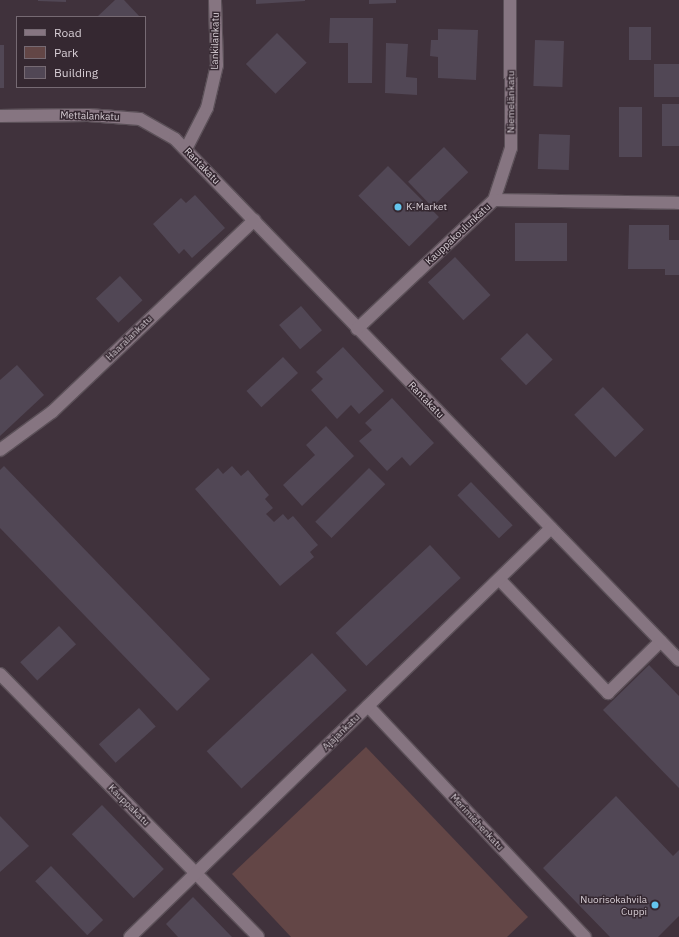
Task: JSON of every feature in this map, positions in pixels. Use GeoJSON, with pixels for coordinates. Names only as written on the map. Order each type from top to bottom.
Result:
{"type":"FeatureCollection","features":[{"type":"Feature","properties":{"kind":"street","name":"Lankilankatu"},"geometry":{"type":"LineString","coordinates":[[186,149],[207,108],[216,65],[216,0]]}},
{"type":"Feature","properties":{"kind":"street","name":"Niemelänkatu"},"geometry":{"type":"LineString","coordinates":[[494,200],[511,148],[510,0]]}},
{"type":"Feature","properties":{"kind":"street","name":"Mettalankatu"},"geometry":{"type":"LineString","coordinates":[[0,116],[88,115],[140,119],[175,139]]}},
{"type":"Feature","properties":{"kind":"street","name":"Rantakatu"},"geometry":{"type":"LineString","coordinates":[[175,139],[357,329],[679,660]]}},
{"type":"Feature","properties":{"kind":"street","name":"Kauppakoulunkatu"},"geometry":{"type":"LineString","coordinates":[[357,329],[494,200],[679,203]]}},
{"type":"Feature","properties":{"kind":"street","name":"Haaralankatu"},"geometry":{"type":"LineString","coordinates":[[0,450],[52,412],[254,220]]}},
{"type":"Feature","properties":{"kind":"street","name":"Ajajankatu"},"geometry":{"type":"LineString","coordinates":[[130,937],[551,528]]}},
{"type":"Feature","properties":{"kind":"street"},"geometry":{"type":"LineString","coordinates":[[499,579],[608,692],[661,641]]}},
{"type":"Feature","properties":{"kind":"street","name":"Kauppakatu"},"geometry":{"type":"LineString","coordinates":[[0,674],[258,937]]}},
{"type":"Feature","properties":{"kind":"street","name":"Merimiehenkatu"},"geometry":{"type":"LineString","coordinates":[[368,706],[585,937]]}},
{"type":"Feature","properties":{"kind":"green space"},"geometry":{"type":"Polygon","coordinates":[[[366,747],[528,917],[507,937],[291,937],[232,874],[366,747]]]}},
{"type":"Feature","properties":{"kind":"building"},"geometry":{"type":"Polygon","coordinates":[[[66,0],[66,2],[38,1],[66,0]]]}},
{"type":"Feature","properties":{"kind":"building"},"geometry":{"type":"Polygon","coordinates":[[[115,0],[124,0],[139,16],[98,16],[115,0]]]}},
{"type":"Feature","properties":{"kind":"building"},"geometry":{"type":"Polygon","coordinates":[[[256,0],[305,0],[305,1],[256,4],[256,0]]]}},
{"type":"Feature","properties":{"kind":"building"},"geometry":{"type":"Polygon","coordinates":[[[369,0],[396,0],[396,3],[369,4],[369,0]]]}},
{"type":"Feature","properties":{"kind":"building"},"geometry":{"type":"Polygon","coordinates":[[[330,18],[373,18],[372,83],[348,83],[348,43],[329,43],[330,18]]]}},
{"type":"Feature","properties":{"kind":"building"},"geometry":{"type":"Polygon","coordinates":[[[629,27],[651,27],[651,60],[629,60],[629,27]]]}},
{"type":"Feature","properties":{"kind":"building"},"geometry":{"type":"Polygon","coordinates":[[[438,29],[478,30],[476,80],[438,78],[438,57],[430,56],[431,40],[438,40],[438,29]]]}},
{"type":"Feature","properties":{"kind":"building"},"geometry":{"type":"Polygon","coordinates":[[[277,33],[307,63],[276,94],[246,64],[277,33]]]}},
{"type":"Feature","properties":{"kind":"building"},"geometry":{"type":"Polygon","coordinates":[[[535,40],[564,41],[562,87],[533,86],[535,40]]]}},
{"type":"Feature","properties":{"kind":"building"},"geometry":{"type":"Polygon","coordinates":[[[386,43],[408,44],[406,77],[417,78],[417,95],[385,93],[386,43]]]}},
{"type":"Feature","properties":{"kind":"building"},"geometry":{"type":"Polygon","coordinates":[[[0,45],[4,45],[4,88],[0,88],[0,45]]]}},
{"type":"Feature","properties":{"kind":"building"},"geometry":{"type":"Polygon","coordinates":[[[654,64],[679,64],[679,97],[654,97],[654,64]]]}},
{"type":"Feature","properties":{"kind":"building"},"geometry":{"type":"Polygon","coordinates":[[[662,104],[679,104],[679,146],[662,146],[662,104]]]}},
{"type":"Feature","properties":{"kind":"building"},"geometry":{"type":"Polygon","coordinates":[[[619,107],[642,107],[642,157],[619,157],[619,107]]]}},
{"type":"Feature","properties":{"kind":"building"},"geometry":{"type":"Polygon","coordinates":[[[539,134],[570,135],[569,170],[538,169],[539,134]]]}},
{"type":"Feature","properties":{"kind":"building"},"geometry":{"type":"Polygon","coordinates":[[[444,147],[468,172],[432,207],[408,182],[444,147]]]}},
{"type":"Feature","properties":{"kind":"building","name":"K-Market"},"geometry":{"type":"Polygon","coordinates":[[[388,166],[439,217],[409,247],[358,196],[388,166]]]}},
{"type":"Feature","properties":{"kind":"building"},"geometry":{"type":"Polygon","coordinates":[[[195,195],[225,228],[192,258],[184,249],[179,254],[153,224],[181,198],[186,203],[195,195]]]}},
{"type":"Feature","properties":{"kind":"building"},"geometry":{"type":"Polygon","coordinates":[[[515,223],[567,223],[567,261],[515,261],[515,223]]]}},
{"type":"Feature","properties":{"kind":"building"},"geometry":{"type":"Polygon","coordinates":[[[629,225],[669,225],[669,240],[679,240],[679,275],[665,275],[665,269],[628,269],[629,225]]]}},
{"type":"Feature","properties":{"kind":"building"},"geometry":{"type":"Polygon","coordinates":[[[455,257],[490,295],[463,320],[428,282],[455,257]]]}},
{"type":"Feature","properties":{"kind":"building"},"geometry":{"type":"Polygon","coordinates":[[[120,276],[143,300],[118,323],[96,299],[120,276]]]}},
{"type":"Feature","properties":{"kind":"building"},"geometry":{"type":"Polygon","coordinates":[[[301,306],[322,330],[300,349],[279,325],[301,306]]]}},
{"type":"Feature","properties":{"kind":"building"},"geometry":{"type":"Polygon","coordinates":[[[527,333],[553,360],[526,385],[500,359],[527,333]]]}},
{"type":"Feature","properties":{"kind":"building"},"geometry":{"type":"Polygon","coordinates":[[[343,347],[384,391],[359,414],[351,405],[337,419],[311,390],[323,379],[316,372],[343,347]]]}},
{"type":"Feature","properties":{"kind":"building"},"geometry":{"type":"Polygon","coordinates":[[[283,357],[298,373],[261,407],[246,391],[283,357]]]}},
{"type":"Feature","properties":{"kind":"building"},"geometry":{"type":"Polygon","coordinates":[[[17,365],[44,395],[0,436],[0,380],[17,365]]]}},
{"type":"Feature","properties":{"kind":"building"},"geometry":{"type":"Polygon","coordinates":[[[603,387],[644,429],[615,457],[574,415],[603,387]]]}},
{"type":"Feature","properties":{"kind":"building"},"geometry":{"type":"Polygon","coordinates":[[[392,398],[434,443],[410,466],[402,457],[387,471],[359,441],[372,430],[365,423],[392,398]]]}},
{"type":"Feature","properties":{"kind":"building"},"geometry":{"type":"Polygon","coordinates":[[[326,426],[354,456],[302,506],[283,485],[315,455],[306,445],[326,426]]]}},
{"type":"Feature","properties":{"kind":"building"},"geometry":{"type":"Polygon","coordinates":[[[4,466],[210,679],[177,711],[0,528],[0,470],[4,466]]]}},
{"type":"Feature","properties":{"kind":"building"},"geometry":{"type":"Polygon","coordinates":[[[232,466],[241,476],[248,470],[269,495],[265,499],[273,508],[266,514],[274,522],[283,514],[288,520],[293,516],[318,545],[310,552],[314,557],[280,586],[195,489],[218,468],[223,474],[232,466]]]}},
{"type":"Feature","properties":{"kind":"building"},"geometry":{"type":"Polygon","coordinates":[[[369,468],[385,484],[332,538],[315,522],[369,468]]]}},
{"type":"Feature","properties":{"kind":"building"},"geometry":{"type":"Polygon","coordinates":[[[471,482],[513,525],[499,538],[457,495],[471,482]]]}},
{"type":"Feature","properties":{"kind":"building"},"geometry":{"type":"Polygon","coordinates":[[[430,545],[461,578],[366,666],[336,633],[430,545]]]}},
{"type":"Feature","properties":{"kind":"building"},"geometry":{"type":"Polygon","coordinates":[[[59,626],[76,644],[37,680],[20,662],[59,626]]]}},
{"type":"Feature","properties":{"kind":"building"},"geometry":{"type":"Polygon","coordinates":[[[312,653],[347,690],[241,789],[207,751],[312,653]]]}},
{"type":"Feature","properties":{"kind":"building"},"geometry":{"type":"Polygon","coordinates":[[[649,665],[679,696],[679,788],[603,710],[649,665]]]}},
{"type":"Feature","properties":{"kind":"building"},"geometry":{"type":"Polygon","coordinates":[[[139,708],[156,727],[116,763],[99,744],[139,708]]]}},
{"type":"Feature","properties":{"kind":"building"},"geometry":{"type":"Polygon","coordinates":[[[616,796],[673,856],[679,850],[679,916],[658,937],[610,937],[543,868],[616,796]]]}},
{"type":"Feature","properties":{"kind":"building"},"geometry":{"type":"Polygon","coordinates":[[[102,805],[164,869],[134,898],[72,834],[102,805]]]}},
{"type":"Feature","properties":{"kind":"building"},"geometry":{"type":"Polygon","coordinates":[[[0,816],[29,846],[0,872],[0,816]]]}},
{"type":"Feature","properties":{"kind":"building"},"geometry":{"type":"Polygon","coordinates":[[[51,866],[103,920],[87,935],[35,881],[51,866]]]}},
{"type":"Feature","properties":{"kind":"building"},"geometry":{"type":"Polygon","coordinates":[[[193,897],[232,937],[178,937],[166,924],[193,897]]]}},
{"type":"Feature","properties":{"kind":"place","name":"K-Market"},"geometry":{"type":"Point","coordinates":[398,207]}},
{"type":"Feature","properties":{"kind":"place","name":"Nuorisokahvila Cuppi"},"geometry":{"type":"Point","coordinates":[655,905]}}]}
